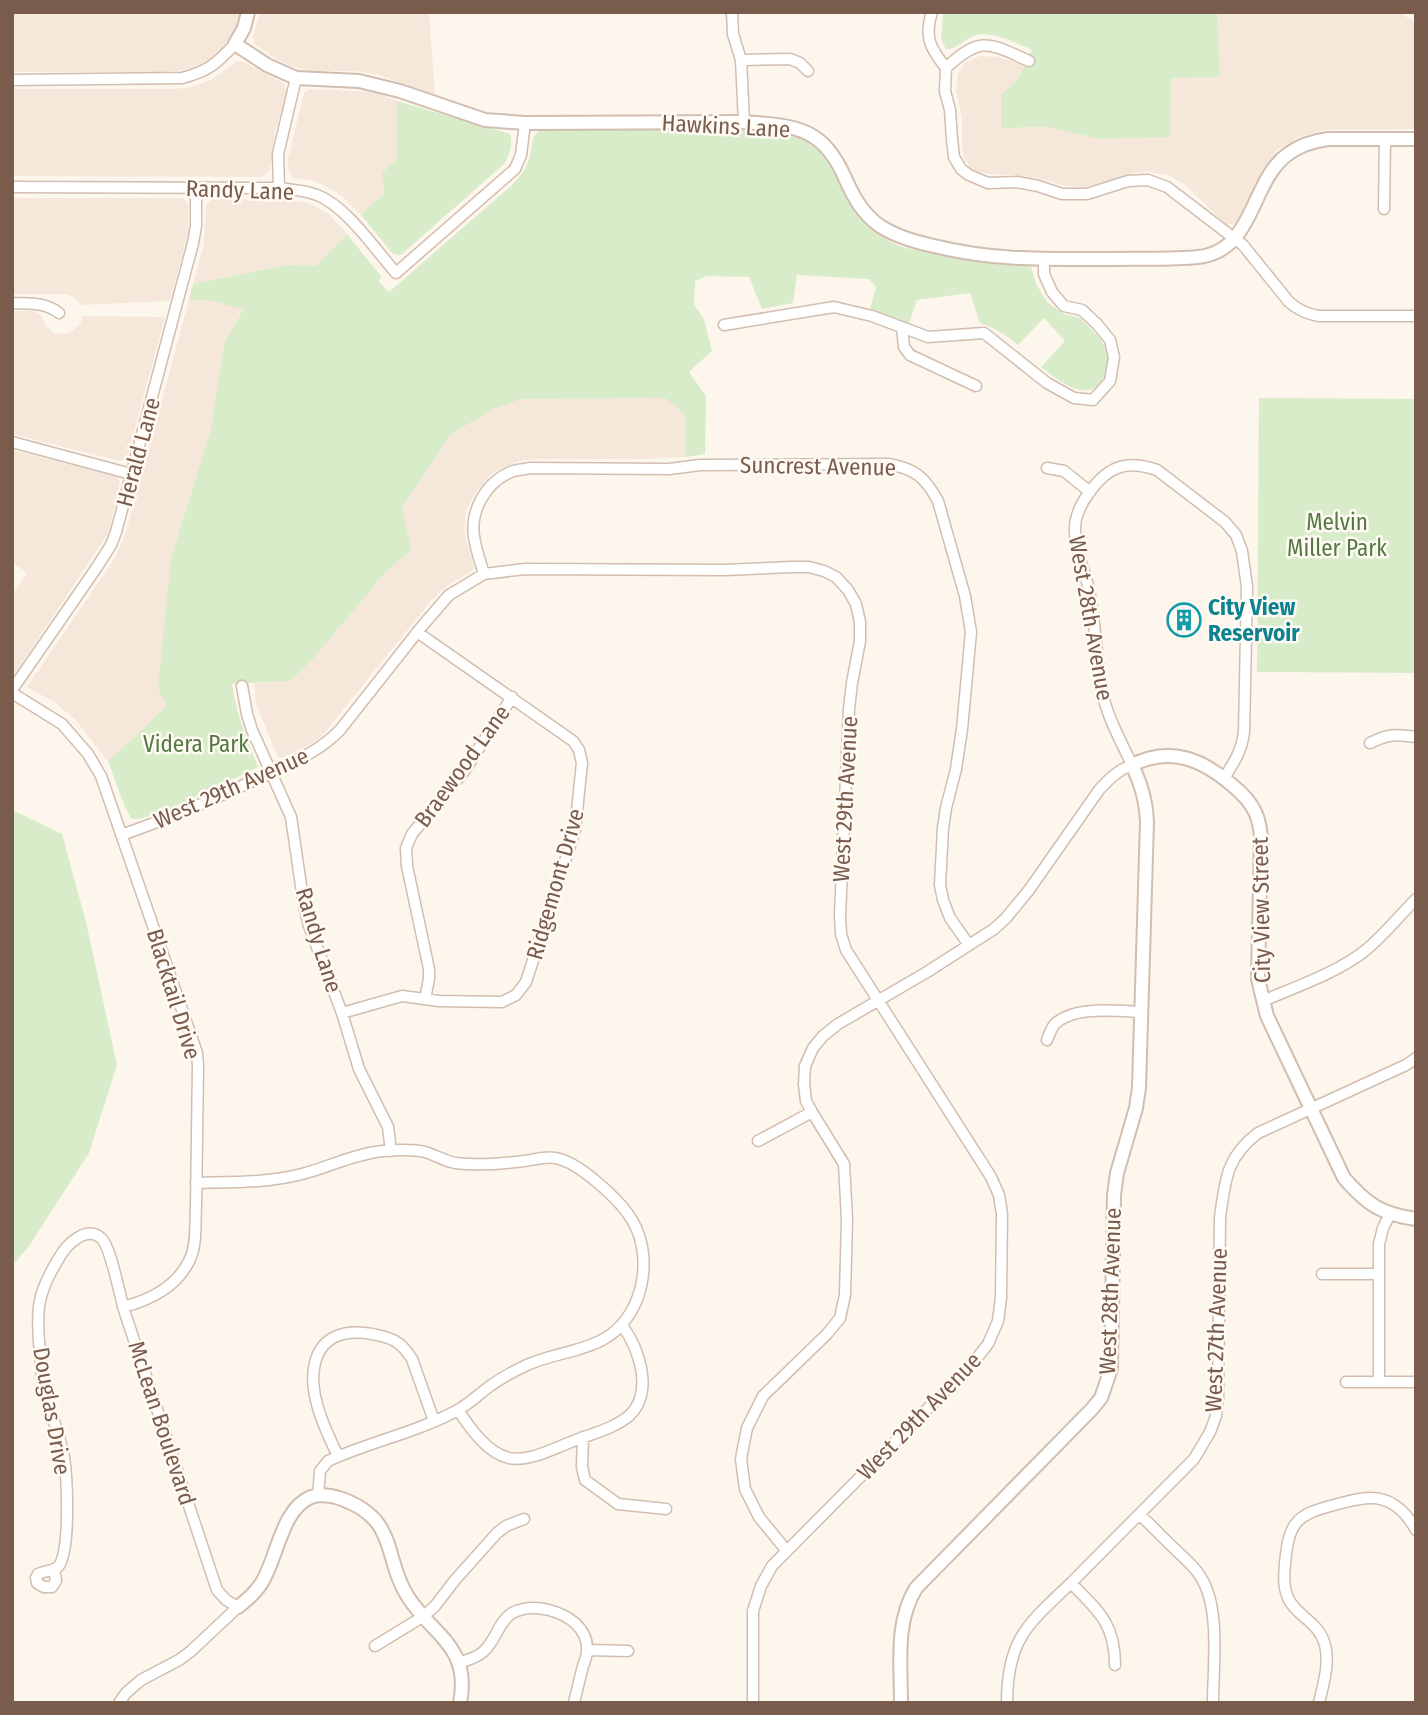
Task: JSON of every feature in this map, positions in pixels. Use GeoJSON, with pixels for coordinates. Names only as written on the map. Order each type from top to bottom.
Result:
{"type":"FeatureCollection","features":[{"type":"Feature","properties":{"kind":"street"},"geometry":{"type":"LineString","coordinates":[[12,80],[182,78],[201,73],[216,64],[235,44],[244,28],[248,12]]}},
{"type":"Feature","properties":{"kind":"street"},"geometry":{"type":"LineString","coordinates":[[732,12],[733,34],[741,60],[744,122]]}},
{"type":"Feature","properties":{"kind":"street"},"geometry":{"type":"LineString","coordinates":[[932,12],[928,28],[929,40],[933,51],[946,68],[945,91],[950,110],[954,157],[961,169],[969,175],[988,183],[1017,182],[1062,194],[1087,194],[1128,181],[1148,180],[1167,187],[1243,245],[1296,309],[1319,316],[1416,316]]}},
{"type":"Feature","properties":{"kind":"street","name":"Hawkins Lane"},"geometry":{"type":"LineString","coordinates":[[235,44],[267,65],[296,78],[359,81],[400,91],[485,120],[525,123],[744,122],[791,127],[822,142],[835,157],[859,205],[878,225],[899,236],[935,247],[981,256],[1044,259],[1195,257],[1216,252],[1234,239]]}},
{"type":"Feature","properties":{"kind":"street"},"geometry":{"type":"LineString","coordinates":[[946,68],[962,53],[981,46],[998,47],[1029,61]]}},
{"type":"Feature","properties":{"kind":"street"},"geometry":{"type":"LineString","coordinates":[[741,60],[790,59],[800,62],[808,71]]}},
{"type":"Feature","properties":{"kind":"street"},"geometry":{"type":"LineString","coordinates":[[279,188],[278,154],[296,78]]}},
{"type":"Feature","properties":{"kind":"street","name":"Randy Lane"},"geometry":{"type":"LineString","coordinates":[[12,187],[279,188],[304,191],[333,203],[396,273],[515,169],[522,155],[525,123]]}},
{"type":"Feature","properties":{"kind":"street"},"geometry":{"type":"LineString","coordinates":[[1234,239],[1243,228],[1269,177],[1287,155],[1313,141],[1342,138],[1416,139]]}},
{"type":"Feature","properties":{"kind":"street"},"geometry":{"type":"LineString","coordinates":[[1384,209],[1385,139]]}},
{"type":"Feature","properties":{"kind":"street","name":"Herald Lane"},"geometry":{"type":"LineString","coordinates":[[12,692],[111,545],[116,532],[193,243],[196,188]]}},
{"type":"Feature","properties":{"kind":"street"},"geometry":{"type":"LineString","coordinates":[[724,325],[834,307],[872,316],[928,337],[984,333],[1047,383],[1074,398],[1093,400],[1110,381],[1114,357],[1110,340],[1082,310],[1064,306],[1052,292],[1044,274],[1044,259]]}},
{"type":"Feature","properties":{"kind":"street"},"geometry":{"type":"LineString","coordinates":[[12,303],[38,303],[59,313]]}},
{"type":"Feature","properties":{"kind":"street"},"geometry":{"type":"LineString","coordinates":[[902,327],[904,346],[910,355],[976,386]]}},
{"type":"Feature","properties":{"kind":"street"},"geometry":{"type":"LineString","coordinates":[[12,442],[131,474]]}},
{"type":"Feature","properties":{"kind":"street","name":"Suncrest Avenue"},"geometry":{"type":"LineString","coordinates":[[484,574],[474,541],[478,505],[488,489],[514,471],[530,468],[669,469],[700,465],[889,464],[905,467],[918,474],[930,486],[938,500],[965,596],[971,632],[962,729],[946,808],[940,885],[950,918],[969,945]]}},
{"type":"Feature","properties":{"kind":"street"},"geometry":{"type":"LineString","coordinates":[[1047,468],[1064,471],[1090,492],[1099,481],[1119,467],[1145,466],[1157,470],[1225,522],[1236,535],[1242,551],[1247,587],[1244,732],[1237,758],[1224,778]]}},
{"type":"Feature","properties":{"kind":"street","name":"West 28th Avenue"},"geometry":{"type":"LineString","coordinates":[[901,1703],[902,1623],[905,1607],[916,1588],[1101,1398],[1111,1369],[1114,1195],[1139,1088],[1147,805],[1108,713],[1102,692],[1089,590],[1075,540],[1074,525],[1078,511],[1090,492]]}},
{"type":"Feature","properties":{"kind":"street","name":"West 29th Avenue"},"geometry":{"type":"LineString","coordinates":[[121,835],[178,815],[307,755],[332,737],[449,595],[484,574],[525,569],[725,570],[810,567],[836,577],[848,590],[856,604],[860,641],[849,709],[841,934],[846,950],[991,1177],[999,1195],[1002,1213],[1001,1297],[998,1321],[988,1344],[973,1363],[772,1566],[761,1586],[754,1611],[753,1703]]}},
{"type":"Feature","properties":{"kind":"street","name":"Ridgemont Drive"},"geometry":{"type":"LineString","coordinates":[[342,1013],[401,996],[496,1003],[512,998],[526,982],[578,815],[582,769],[579,750],[573,741],[417,632]]}},
{"type":"Feature","properties":{"kind":"street","name":"Randy Lane"},"geometry":{"type":"LineString","coordinates":[[242,686],[250,723],[292,817],[306,916],[342,1013],[363,1080],[388,1127],[391,1151]]}},
{"type":"Feature","properties":{"kind":"street","name":"Blacktail Drive"},"geometry":{"type":"LineString","coordinates":[[12,692],[62,724],[88,754],[101,776],[197,1053],[195,1235],[191,1258],[176,1280],[160,1293],[143,1302],[123,1307]]}},
{"type":"Feature","properties":{"kind":"street","name":"Braewood Lane"},"geometry":{"type":"LineString","coordinates":[[425,999],[429,969],[405,858],[406,848],[412,834],[465,769],[512,697]]}},
{"type":"Feature","properties":{"kind":"street"},"geometry":{"type":"LineString","coordinates":[[1370,743],[1386,736],[1416,737]]}},
{"type":"Feature","properties":{"kind":"street","name":"City View Street"},"geometry":{"type":"LineString","coordinates":[[786,1550],[759,1517],[745,1489],[741,1459],[747,1429],[763,1396],[827,1334],[839,1318],[845,1295],[847,1219],[844,1164],[806,1101],[805,1066],[813,1048],[838,1024],[880,1002],[994,929],[1006,918],[1029,890],[1099,790],[1121,769],[1156,757],[1195,760],[1224,778],[1250,802],[1258,817],[1261,836],[1258,979],[1267,1016],[1344,1178],[1373,1206],[1390,1214],[1416,1219]]}},
{"type":"Feature","properties":{"kind":"street"},"geometry":{"type":"LineString","coordinates":[[1263,1001],[1338,968],[1361,953],[1416,899]]}},
{"type":"Feature","properties":{"kind":"street"},"geometry":{"type":"LineString","coordinates":[[1047,1040],[1055,1024],[1078,1012],[1142,1012]]}},
{"type":"Feature","properties":{"kind":"street","name":"West 27th Avenue"},"geometry":{"type":"LineString","coordinates":[[1007,1703],[1009,1668],[1014,1649],[1033,1619],[1194,1459],[1216,1416],[1220,1218],[1223,1191],[1235,1155],[1258,1133],[1416,1058]]}},
{"type":"Feature","properties":{"kind":"street"},"geometry":{"type":"LineString","coordinates":[[758,1141],[812,1112]]}},
{"type":"Feature","properties":{"kind":"street"},"geometry":{"type":"LineString","coordinates":[[196,1183],[248,1182],[301,1175],[351,1157],[382,1151],[423,1152],[453,1163],[497,1164],[554,1157],[578,1167],[618,1201],[635,1226],[644,1258],[643,1274],[640,1289],[622,1325],[603,1340],[526,1365],[494,1383],[458,1410],[435,1421],[328,1461],[320,1471],[318,1496]]}},
{"type":"Feature","properties":{"kind":"street"},"geometry":{"type":"LineString","coordinates":[[1379,1381],[1379,1244],[1390,1214]]}},
{"type":"Feature","properties":{"kind":"street","name":"McLean Boulevard"},"geometry":{"type":"LineString","coordinates":[[94,1235],[102,1238],[108,1249],[123,1307],[217,1590],[226,1600],[239,1607]]}},
{"type":"Feature","properties":{"kind":"street","name":"Douglas Drive"},"geometry":{"type":"LineString","coordinates":[[54,1569],[59,1565],[68,1527],[64,1459],[44,1390],[38,1308],[43,1286],[64,1249],[72,1240],[94,1235]]}},
{"type":"Feature","properties":{"kind":"street"},"geometry":{"type":"LineString","coordinates":[[1322,1274],[1379,1274]]}},
{"type":"Feature","properties":{"kind":"street"},"geometry":{"type":"LineString","coordinates":[[458,1410],[481,1440],[509,1458],[534,1457],[614,1425],[631,1414],[641,1396],[643,1376],[628,1332],[622,1325]]}},
{"type":"Feature","properties":{"kind":"street"},"geometry":{"type":"LineString","coordinates":[[338,1457],[323,1423],[313,1371],[320,1350],[335,1336],[362,1332],[398,1343],[412,1359],[435,1421]]}},
{"type":"Feature","properties":{"kind":"street"},"geometry":{"type":"LineString","coordinates":[[1346,1382],[1416,1382]]}},
{"type":"Feature","properties":{"kind":"street"},"geometry":{"type":"LineString","coordinates":[[583,1437],[582,1468],[585,1480],[618,1504],[666,1509]]}},
{"type":"Feature","properties":{"kind":"street"},"geometry":{"type":"LineString","coordinates":[[120,1703],[126,1693],[141,1680],[179,1660],[256,1591],[263,1582],[285,1525],[294,1510],[308,1499],[318,1496],[346,1500],[364,1511],[380,1526],[389,1543],[402,1587],[412,1603],[446,1640],[459,1663],[462,1680],[460,1703]]}},
{"type":"Feature","properties":{"kind":"street"},"geometry":{"type":"LineString","coordinates":[[1319,1703],[1327,1664],[1326,1647],[1314,1623],[1290,1601],[1284,1587],[1287,1539],[1293,1526],[1301,1517],[1314,1510],[1363,1498],[1377,1498],[1392,1503],[1405,1513],[1416,1530]]}},
{"type":"Feature","properties":{"kind":"street"},"geometry":{"type":"LineString","coordinates":[[1140,1515],[1200,1575],[1208,1591],[1213,1607],[1214,1625],[1213,1703]]}},
{"type":"Feature","properties":{"kind":"street"},"geometry":{"type":"LineString","coordinates":[[375,1646],[424,1616],[497,1533],[524,1519]]}},
{"type":"Feature","properties":{"kind":"street"},"geometry":{"type":"LineString","coordinates":[[1071,1583],[1100,1612],[1109,1627],[1115,1644],[1115,1665]]}},
{"type":"Feature","properties":{"kind":"street"},"geometry":{"type":"LineString","coordinates":[[459,1663],[485,1651],[506,1618],[515,1612],[526,1608],[553,1611],[577,1623],[584,1633],[587,1650],[574,1703]]}},
{"type":"Feature","properties":{"kind":"street"},"geometry":{"type":"LineString","coordinates":[[587,1650],[628,1651]]}},
{"type":"Feature","properties":{"kind":"shaded area"},"geometry":{"type":"Polygon","coordinates":[[[12,12],[242,12],[239,25],[221,52],[190,69],[168,72],[12,72],[12,12]]]}},
{"type":"Feature","properties":{"kind":"shaded area"},"geometry":{"type":"Polygon","coordinates":[[[260,12],[429,12],[435,95],[379,75],[355,71],[311,71],[291,66],[255,44],[253,37],[260,12]]]}},
{"type":"Feature","properties":{"kind":"shaded area"},"geometry":{"type":"Polygon","coordinates":[[[1217,12],[1399,12],[1416,23],[1416,129],[1324,130],[1298,137],[1278,150],[1265,168],[1240,221],[1233,224],[1226,224],[1183,183],[1167,175],[1132,173],[1084,188],[1037,178],[989,174],[973,170],[964,159],[962,120],[956,90],[958,74],[964,63],[980,56],[997,57],[1024,65],[1017,80],[1001,95],[1002,128],[1047,127],[1100,139],[1170,137],[1171,78],[1220,77],[1217,12]]]}},
{"type":"Feature","properties":{"kind":"shaded area"},"geometry":{"type":"Polygon","coordinates":[[[237,61],[244,62],[283,83],[287,91],[275,132],[270,169],[263,177],[12,176],[12,89],[176,89],[211,80],[237,61]]]}},
{"type":"Feature","properties":{"kind":"shaded area"},"geometry":{"type":"Polygon","coordinates":[[[310,89],[361,91],[397,101],[397,159],[383,173],[384,193],[361,215],[342,196],[312,180],[293,178],[288,170],[288,159],[304,93],[310,89]]]}},
{"type":"Feature","properties":{"kind":"shaded area"},"geometry":{"type":"Polygon","coordinates":[[[12,198],[181,198],[186,201],[188,234],[170,301],[81,305],[74,297],[66,294],[12,294],[12,198]]]}},
{"type":"Feature","properties":{"kind":"shaded area"},"geometry":{"type":"Polygon","coordinates":[[[212,199],[309,203],[329,214],[347,234],[316,266],[286,265],[193,284],[204,244],[206,205],[212,199]]]}},
{"type":"Feature","properties":{"kind":"shaded area"},"geometry":{"type":"Polygon","coordinates":[[[189,300],[211,301],[243,308],[224,344],[211,429],[171,558],[166,706],[108,762],[75,719],[54,702],[27,687],[120,547],[189,300]]]}},
{"type":"Feature","properties":{"kind":"shaded area"},"geometry":{"type":"Polygon","coordinates":[[[12,311],[38,313],[54,333],[64,334],[80,324],[83,316],[165,317],[127,458],[120,461],[12,434],[12,311]]]}},
{"type":"Feature","properties":{"kind":"shaded area"},"geometry":{"type":"Polygon","coordinates":[[[665,398],[686,416],[686,457],[535,459],[519,461],[490,475],[466,510],[465,537],[474,566],[472,571],[448,585],[431,601],[321,737],[282,758],[277,756],[256,703],[254,683],[290,681],[312,660],[385,573],[411,550],[402,507],[450,435],[494,409],[521,399],[665,398]]]}},
{"type":"Feature","properties":{"kind":"shaded area"},"geometry":{"type":"Polygon","coordinates":[[[12,450],[116,476],[120,481],[109,532],[12,678],[12,595],[27,573],[12,562],[12,450]]]}},
{"type":"Feature","properties":{"kind":"green space"},"geometry":{"type":"Polygon","coordinates":[[[943,12],[1217,12],[1220,77],[1171,78],[1170,137],[1100,139],[1047,127],[1001,128],[1001,95],[1017,80],[1032,50],[985,34],[971,37],[946,49],[941,40],[943,12]]]}},
{"type":"Feature","properties":{"kind":"green space"},"geometry":{"type":"Polygon","coordinates":[[[397,101],[510,134],[511,142],[504,164],[401,255],[393,254],[361,215],[384,193],[382,173],[397,159],[397,101]]]}},
{"type":"Feature","properties":{"kind":"green space","name":"Videra Park"},"geometry":{"type":"Polygon","coordinates":[[[738,129],[796,136],[816,147],[829,162],[856,211],[873,229],[893,243],[965,260],[1031,266],[1036,284],[1048,303],[1064,314],[1080,318],[1100,338],[1107,351],[1107,371],[1099,386],[1089,390],[1075,389],[1041,367],[1065,341],[1044,318],[1018,345],[1000,332],[980,323],[970,293],[917,300],[909,323],[870,309],[876,287],[869,279],[797,275],[793,303],[762,309],[749,277],[707,276],[695,281],[694,305],[704,319],[712,351],[689,372],[706,396],[705,454],[686,457],[686,416],[665,398],[521,399],[494,409],[450,435],[402,507],[411,550],[385,573],[312,660],[290,681],[232,684],[239,716],[258,767],[174,807],[132,819],[108,762],[166,706],[158,688],[171,558],[211,429],[224,344],[243,309],[211,301],[189,300],[193,284],[286,265],[316,266],[347,234],[381,276],[379,282],[389,292],[511,186],[525,169],[533,137],[540,130],[738,129]]]}},
{"type":"Feature","properties":{"kind":"green space","name":"Melvin Miller Park"},"geometry":{"type":"Polygon","coordinates":[[[1259,398],[1416,399],[1416,673],[1257,672],[1259,398]]]}},
{"type":"Feature","properties":{"kind":"green space"},"geometry":{"type":"Polygon","coordinates":[[[12,810],[62,834],[86,922],[117,1065],[89,1153],[29,1246],[12,1266],[12,810]]]}},
{"type":"Feature","properties":{"kind":"place","name":"City View Reservoir"},"geometry":{"type":"Point","coordinates":[1184,620]}}]}
